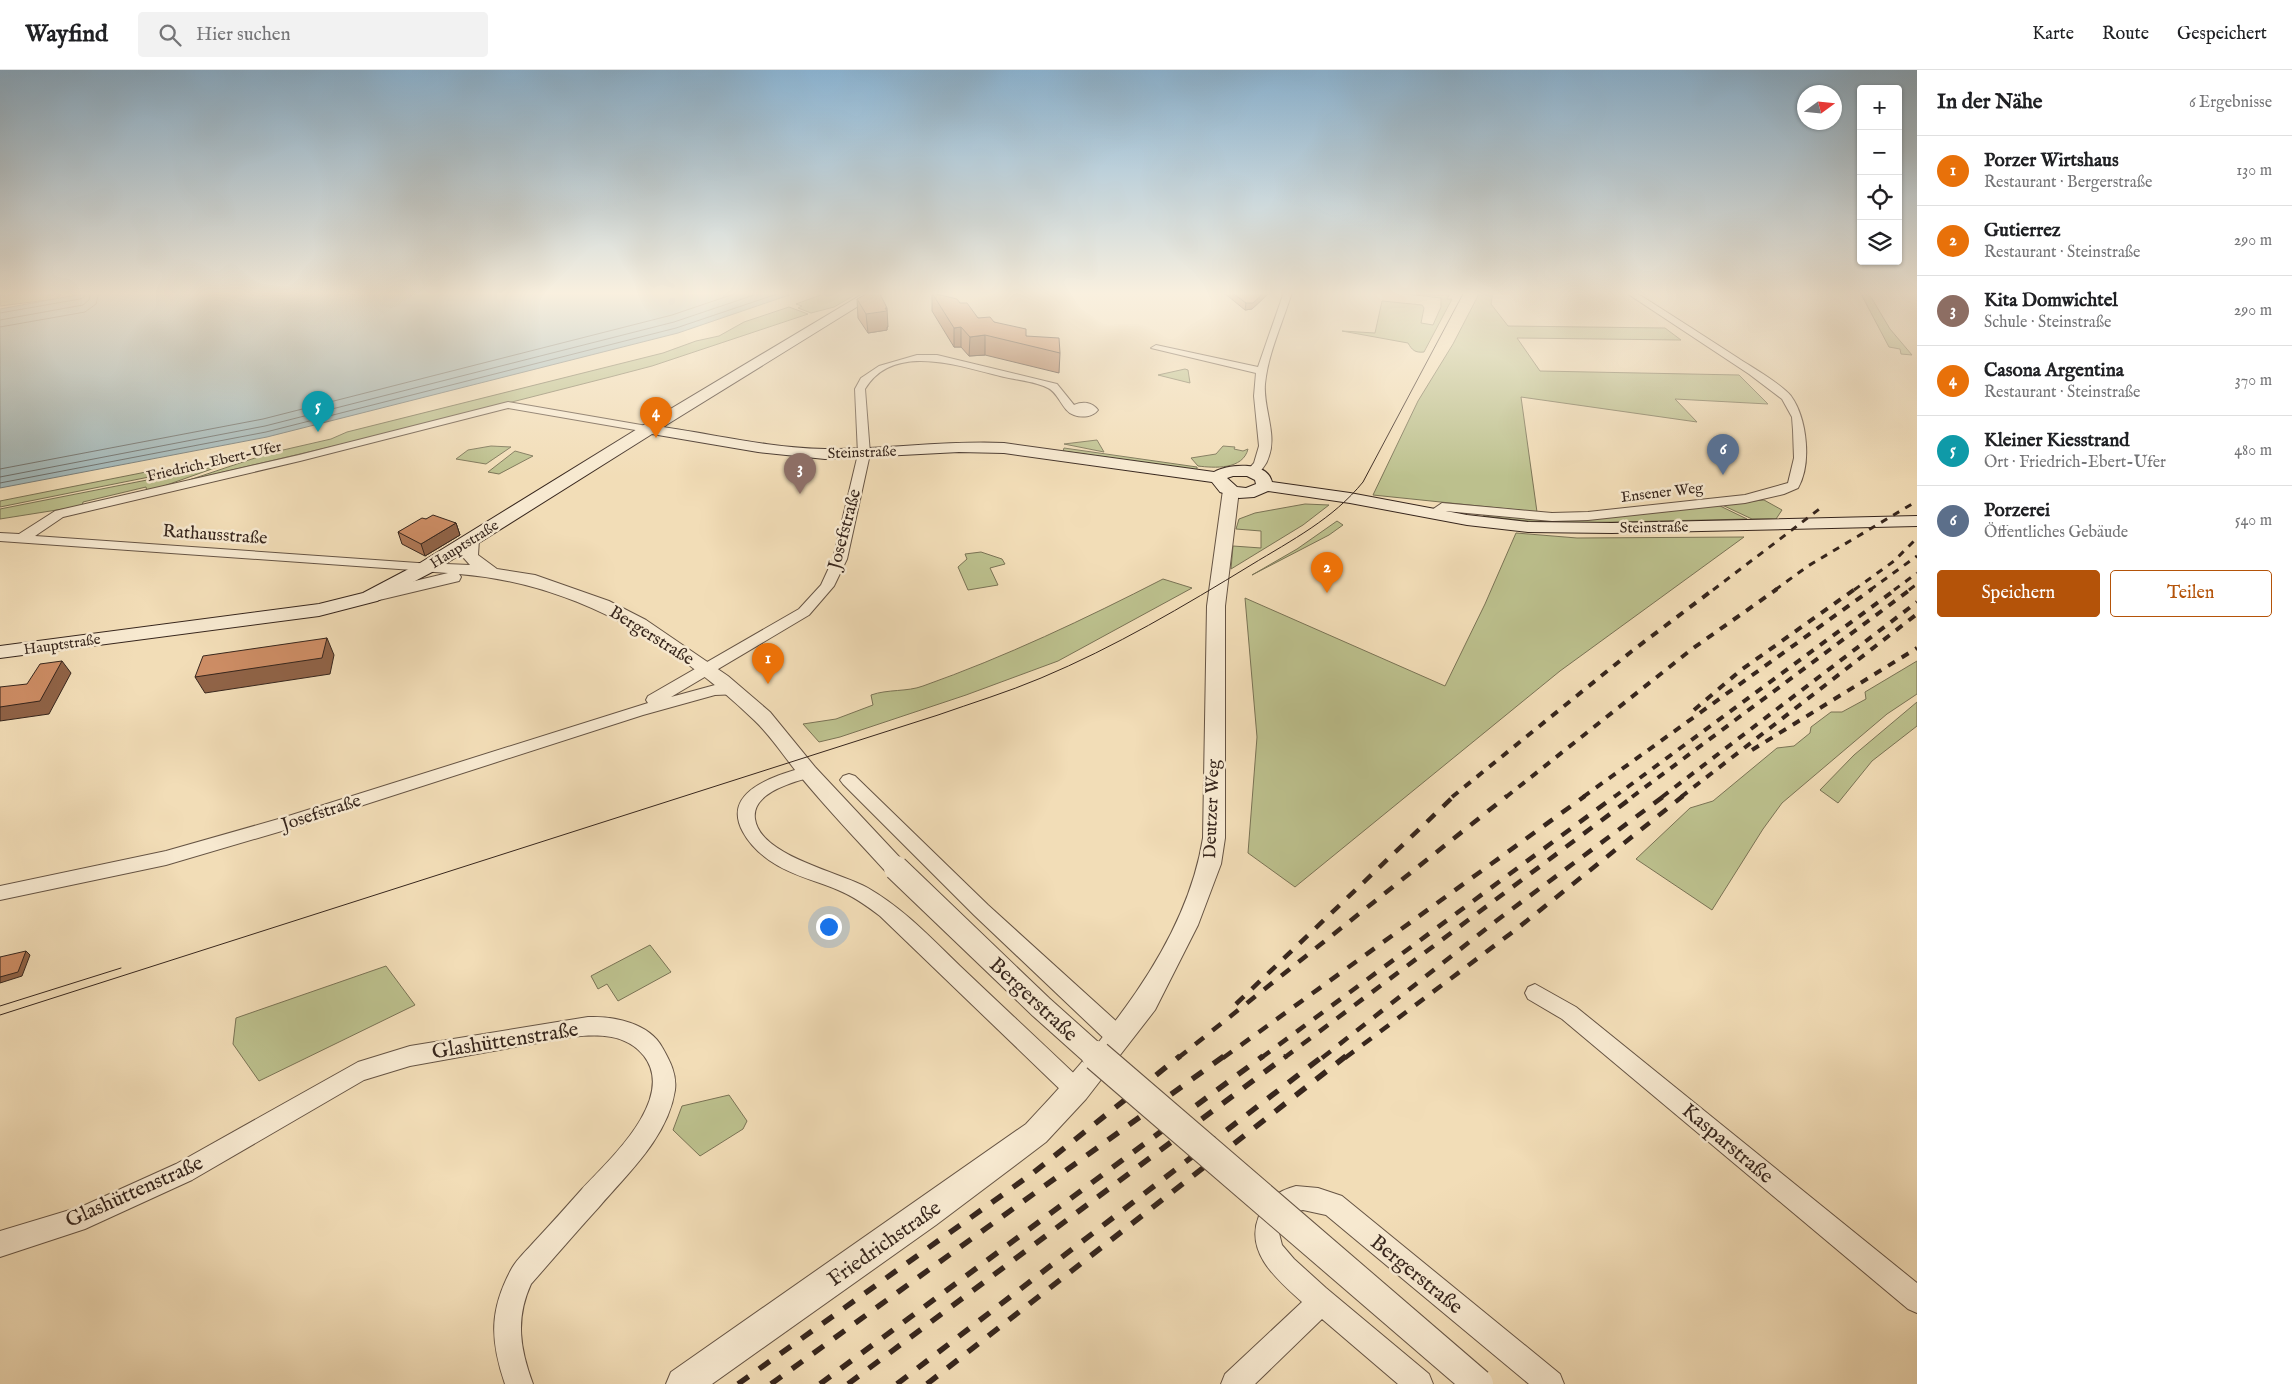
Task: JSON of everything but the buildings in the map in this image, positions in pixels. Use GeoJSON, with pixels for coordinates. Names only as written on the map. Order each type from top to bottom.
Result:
{"type":"FeatureCollection","features":[{"type":"Feature","properties":{"kind":"main road","name":"Hauptstraße"},"geometry":{"type":"LineString","coordinates":[[0,652],[319,610],[370,597],[427,567],[770,353]]}},
{"type":"Feature","properties":{"kind":"main road","name":"Steinstraße"},"geometry":{"type":"LineString","coordinates":[[647,429],[784,451],[864,454],[986,446],[1219,478]]}},
{"type":"Feature","properties":{"kind":"main road"},"geometry":{"type":"LineString","coordinates":[[1231,490],[1223,486],[1219,478],[1220,475],[1230,471],[1252,472],[1263,478],[1260,489]]}},
{"type":"Feature","properties":{"kind":"main road","name":"Steinstraße"},"geometry":{"type":"LineString","coordinates":[[1231,490],[1260,489],[1356,499],[1432,514],[1500,524],[1575,528],[1917,521]]}},
{"type":"Feature","properties":{"kind":"street"},"geometry":{"type":"LineString","coordinates":[[1181,353],[1262,371]]}},
{"type":"Feature","properties":{"kind":"street"},"geometry":{"type":"LineString","coordinates":[[1252,472],[1262,462],[1265,447],[1259,397],[1260,379],[1268,353]]}},
{"type":"Feature","properties":{"kind":"street","name":"Ensener Weg"},"geometry":{"type":"LineString","coordinates":[[1432,514],[1442,507],[1552,517],[1588,516],[1746,499],[1780,491],[1794,484],[1800,458],[1797,417],[1786,397],[1724,353]]}},
{"type":"Feature","properties":{"kind":"street","name":"Josefstraße"},"geometry":{"type":"LineString","coordinates":[[637,710],[804,612],[827,586],[840,559],[864,454],[860,387],[868,378],[901,360],[937,358],[1048,384],[1058,390],[1072,409]]}},
{"type":"Feature","properties":{"kind":"street","name":"Steinstraße"},"geometry":{"type":"LineString","coordinates":[[508,404],[647,429]]}},
{"type":"Feature","properties":{"kind":"street","name":"Friedrich-Ebert-Ufer"},"geometry":{"type":"LineString","coordinates":[[21,539],[59,514],[300,458],[508,404]]}},
{"type":"Feature","properties":{"kind":"street","name":"Deutzer Weg"},"geometry":{"type":"LineString","coordinates":[[1076,1090],[1146,1002],[1186,925],[1210,864],[1214,838],[1216,612],[1231,490]]}},
{"type":"Feature","properties":{"kind":"street","name":"Rathausstraße"},"geometry":{"type":"LineString","coordinates":[[0,537],[427,567]]}},
{"type":"Feature","properties":{"kind":"street"},"geometry":{"type":"LineString","coordinates":[[471,539],[469,552],[473,560],[493,574]]}},
{"type":"Feature","properties":{"kind":"street","name":"Bergerstraße"},"geometry":{"type":"LineString","coordinates":[[427,567],[462,569],[529,579],[554,586],[603,605],[640,624],[706,669],[767,721],[808,772],[896,868],[1041,1007],[1114,1072],[1478,1384]]}},
{"type":"Feature","properties":{"kind":"street"},"geometry":{"type":"LineString","coordinates":[[370,597],[432,580],[493,574]]}},
{"type":"Feature","properties":{"kind":"street","name":"Josefstraße"},"geometry":{"type":"LineString","coordinates":[[0,893],[126,867],[227,841],[637,710],[715,690],[733,691]]}},
{"type":"Feature","properties":{"kind":"street","name":"Bergerstraße"},"geometry":{"type":"LineString","coordinates":[[808,772],[768,787],[751,799],[744,816],[746,824],[759,841],[784,860],[846,886],[871,899],[900,921],[1076,1090]]}},
{"type":"Feature","properties":{"kind":"street","name":"Bergerstraße"},"geometry":{"type":"LineString","coordinates":[[849,780],[981,910],[1119,1038]]}},
{"type":"Feature","properties":{"kind":"street","name":"Kasparstraße"},"geometry":{"type":"LineString","coordinates":[[1535,993],[1570,1012],[1917,1300]]}},
{"type":"Feature","properties":{"kind":"street","name":"Glashüttenstraße"},"geometry":{"type":"LineString","coordinates":[[0,1244],[85,1217],[184,1172],[358,1072],[410,1056],[580,1027],[618,1028],[632,1033],[646,1042],[661,1061],[664,1072],[663,1095],[656,1113],[638,1143],[522,1275],[511,1297],[504,1330],[511,1362],[519,1384]]}},
{"type":"Feature","properties":{"kind":"street","name":"Friedrichstraße"},"geometry":{"type":"LineString","coordinates":[[683,1384],[996,1163],[1036,1133],[1076,1090]]}},
{"type":"Feature","properties":{"kind":"street","name":"Bergerstraße"},"geometry":{"type":"LineString","coordinates":[[1418,1384],[1321,1302],[1282,1265],[1270,1248],[1266,1231],[1274,1212],[1283,1203],[1296,1198],[1311,1198],[1332,1205],[1550,1384]]}},
{"type":"Feature","properties":{"kind":"street"},"geometry":{"type":"LineString","coordinates":[[1235,1384],[1321,1302]]}},
{"type":"Feature","properties":{"kind":"green space"},"geometry":{"type":"Polygon","coordinates":[[[662,353],[690,353],[652,366],[398,431],[189,480],[270,453],[331,439],[347,432],[662,353]]]}},
{"type":"Feature","properties":{"kind":"green space"},"geometry":{"type":"Polygon","coordinates":[[[1447,353],[1528,353],[1540,371],[1739,375],[1768,404],[1675,399],[1697,422],[1521,397],[1537,512],[1373,495],[1418,401],[1447,353]]]}},
{"type":"Feature","properties":{"kind":"green space"},"geometry":{"type":"Polygon","coordinates":[[[1185,369],[1188,370],[1190,383],[1158,375],[1185,369]]]}},
{"type":"Feature","properties":{"kind":"green space"},"geometry":{"type":"Polygon","coordinates":[[[1097,440],[1104,452],[1064,444],[1097,440]]]}},
{"type":"Feature","properties":{"kind":"green space"},"geometry":{"type":"Polygon","coordinates":[[[491,446],[511,447],[486,464],[456,459],[468,450],[491,446]]]}},
{"type":"Feature","properties":{"kind":"green space"},"geometry":{"type":"Polygon","coordinates":[[[1223,446],[1235,447],[1234,449],[1243,451],[1248,449],[1240,461],[1227,466],[1198,466],[1191,458],[1216,454],[1223,446]]]}},
{"type":"Feature","properties":{"kind":"green space"},"geometry":{"type":"Polygon","coordinates":[[[1064,448],[1197,467],[1197,470],[1063,451],[1064,448]]]}},
{"type":"Feature","properties":{"kind":"green space"},"geometry":{"type":"Polygon","coordinates":[[[515,451],[533,456],[499,474],[488,472],[515,451]]]}},
{"type":"Feature","properties":{"kind":"green space"},"geometry":{"type":"Polygon","coordinates":[[[223,465],[147,492],[146,487],[83,502],[82,506],[0,519],[0,509],[223,465]]]}},
{"type":"Feature","properties":{"kind":"green space"},"geometry":{"type":"Polygon","coordinates":[[[146,472],[159,475],[0,507],[0,501],[146,472]]]}},
{"type":"Feature","properties":{"kind":"green space"},"geometry":{"type":"Polygon","coordinates":[[[1764,500],[1782,510],[1776,519],[1752,519],[1720,504],[1764,500]]]}},
{"type":"Feature","properties":{"kind":"green space"},"geometry":{"type":"Polygon","coordinates":[[[1305,504],[1329,505],[1303,525],[1231,569],[1233,546],[1261,548],[1261,531],[1236,529],[1239,519],[1255,513],[1305,504]]]}},
{"type":"Feature","properties":{"kind":"green space"},"geometry":{"type":"Polygon","coordinates":[[[1716,504],[1747,519],[1576,523],[1527,521],[1484,516],[1483,513],[1519,517],[1716,504]]]}},
{"type":"Feature","properties":{"kind":"green space"},"geometry":{"type":"Polygon","coordinates":[[[1337,521],[1343,525],[1329,535],[1252,575],[1297,549],[1337,521]]]}},
{"type":"Feature","properties":{"kind":"green space"},"geometry":{"type":"Polygon","coordinates":[[[1516,533],[1577,538],[1744,537],[1560,671],[1295,887],[1248,853],[1257,737],[1245,598],[1445,686],[1485,604],[1516,533]]]}},
{"type":"Feature","properties":{"kind":"green space"},"geometry":{"type":"Polygon","coordinates":[[[981,552],[1002,559],[1005,564],[990,568],[998,585],[968,590],[958,567],[967,559],[965,554],[981,552]]]}},
{"type":"Feature","properties":{"kind":"green space"},"geometry":{"type":"Polygon","coordinates":[[[1163,579],[1192,588],[1058,661],[966,695],[840,737],[819,742],[803,724],[836,719],[873,705],[871,695],[917,688],[984,663],[1074,623],[1163,579]]]}},
{"type":"Feature","properties":{"kind":"green space"},"geometry":{"type":"Polygon","coordinates":[[[1917,661],[1917,694],[1887,714],[1782,803],[1763,829],[1712,910],[1636,859],[1690,808],[1713,801],[1777,748],[1794,746],[1810,733],[1811,727],[1831,712],[1842,712],[1866,699],[1865,692],[1917,661]]]}},
{"type":"Feature","properties":{"kind":"green space"},"geometry":{"type":"Polygon","coordinates":[[[1917,702],[1917,726],[1872,761],[1838,803],[1820,790],[1854,755],[1917,702]]]}},
{"type":"Feature","properties":{"kind":"green space"},"geometry":{"type":"Polygon","coordinates":[[[650,945],[671,972],[618,1001],[607,984],[598,989],[591,976],[650,945]]]}},
{"type":"Feature","properties":{"kind":"green space"},"geometry":{"type":"Polygon","coordinates":[[[386,966],[415,1005],[259,1081],[233,1044],[236,1018],[386,966]]]}},
{"type":"Feature","properties":{"kind":"green space"},"geometry":{"type":"Polygon","coordinates":[[[729,1095],[747,1121],[743,1129],[700,1156],[673,1130],[682,1106],[729,1095]]]}},
{"type":"Feature","properties":{"kind":"water"},"geometry":{"type":"Polygon","coordinates":[[[0,353],[598,353],[267,437],[0,488],[0,353]]]}},
{"type":"Feature","properties":{"kind":"tram line"},"geometry":{"type":"LineString","coordinates":[[0,1015],[938,715],[1003,693],[1069,666],[1175,611],[1297,538],[1339,507],[1363,482],[1431,353]]}},
{"type":"Feature","properties":{"kind":"tram line"},"geometry":{"type":"LineString","coordinates":[[0,1006],[121,968]]}},
{"type":"Feature","properties":{"kind":"railway"},"geometry":{"type":"LineString","coordinates":[[1775,590],[1808,566],[1917,501]]}},
{"type":"Feature","properties":{"kind":"railway"},"geometry":{"type":"LineString","coordinates":[[1713,590],[1822,507]]}},
{"type":"Feature","properties":{"kind":"railway"},"geometry":{"type":"LineString","coordinates":[[1854,590],[1894,561],[1917,538]]}},
{"type":"Feature","properties":{"kind":"railway"},"geometry":{"type":"LineString","coordinates":[[1870,590],[1917,556]]}},
{"type":"Feature","properties":{"kind":"railway"},"geometry":{"type":"LineString","coordinates":[[1894,590],[1917,573]]}},
{"type":"Feature","properties":{"kind":"railway"},"geometry":{"type":"LineString","coordinates":[[1909,590],[1917,584]]}},
{"type":"Feature","properties":{"kind":"railway"},"geometry":{"type":"LineString","coordinates":[[1452,797],[1632,651],[1714,589]]}},
{"type":"Feature","properties":{"kind":"railway"},"geometry":{"type":"LineString","coordinates":[[1506,797],[1692,649],[1777,589]]}},
{"type":"Feature","properties":{"kind":"railway"},"geometry":{"type":"LineString","coordinates":[[1694,710],[1741,670],[1855,589]]}},
{"type":"Feature","properties":{"kind":"railway"},"geometry":{"type":"LineString","coordinates":[[1583,797],[1872,589]]}},
{"type":"Feature","properties":{"kind":"railway"},"geometry":{"type":"LineString","coordinates":[[1614,797],[1896,589]]}},
{"type":"Feature","properties":{"kind":"railway"},"geometry":{"type":"LineString","coordinates":[[1632,797],[1911,589]]}},
{"type":"Feature","properties":{"kind":"railway"},"geometry":{"type":"LineString","coordinates":[[1662,797],[1917,602]]}},
{"type":"Feature","properties":{"kind":"railway"},"geometry":{"type":"LineString","coordinates":[[1681,797],[1917,614]]}},
{"type":"Feature","properties":{"kind":"railway"},"geometry":{"type":"LineString","coordinates":[[1752,750],[1917,648]]}},
{"type":"Feature","properties":{"kind":"railway"},"geometry":{"type":"LineString","coordinates":[[1236,1004],[1454,796]]}},
{"type":"Feature","properties":{"kind":"railway"},"geometry":{"type":"LineString","coordinates":[[1178,1058],[1507,796]]}},
{"type":"Feature","properties":{"kind":"railway"},"geometry":{"type":"LineString","coordinates":[[1223,1058],[1585,796]]}},
{"type":"Feature","properties":{"kind":"railway"},"geometry":{"type":"LineString","coordinates":[[1261,1058],[1615,796]]}},
{"type":"Feature","properties":{"kind":"railway"},"geometry":{"type":"LineString","coordinates":[[1284,1058],[1634,796]]}},
{"type":"Feature","properties":{"kind":"railway"},"geometry":{"type":"LineString","coordinates":[[1322,1058],[1496,921],[1664,796]]}},
{"type":"Feature","properties":{"kind":"railway"},"geometry":{"type":"LineString","coordinates":[[1345,1058],[1514,931],[1683,796]]}},
{"type":"Feature","properties":{"kind":"railway"},"geometry":{"type":"LineString","coordinates":[[738,1384],[1033,1173],[1180,1056]]}},
{"type":"Feature","properties":{"kind":"railway"},"geometry":{"type":"LineString","coordinates":[[771,1384],[1224,1056]]}},
{"type":"Feature","properties":{"kind":"railway"},"geometry":{"type":"LineString","coordinates":[[820,1384],[1263,1056]]}},
{"type":"Feature","properties":{"kind":"railway"},"geometry":{"type":"LineString","coordinates":[[848,1384],[1286,1056]]}},
{"type":"Feature","properties":{"kind":"railway"},"geometry":{"type":"LineString","coordinates":[[897,1384],[1323,1056]]}},
{"type":"Feature","properties":{"kind":"railway"},"geometry":{"type":"LineString","coordinates":[[927,1384],[1346,1056]]}},
{"type":"Feature","properties":{"kind":"place","name":"Kleiner Kiesstrand"},"geometry":{"type":"Point","coordinates":[318,432]}},
{"type":"Feature","properties":{"kind":"place","name":"Casona Argentina"},"geometry":{"type":"Point","coordinates":[656,438]}},
{"type":"Feature","properties":{"kind":"place","name":"Porzerei"},"geometry":{"type":"Point","coordinates":[1723,475]}},
{"type":"Feature","properties":{"kind":"place","name":"Kita Domwichtel"},"geometry":{"type":"Point","coordinates":[800,494]}},
{"type":"Feature","properties":{"kind":"place","name":"Gutierrez"},"geometry":{"type":"Point","coordinates":[1327,593]}},
{"type":"Feature","properties":{"kind":"place","name":"Porzer Wirtshaus"},"geometry":{"type":"Point","coordinates":[768,684]}}]}
